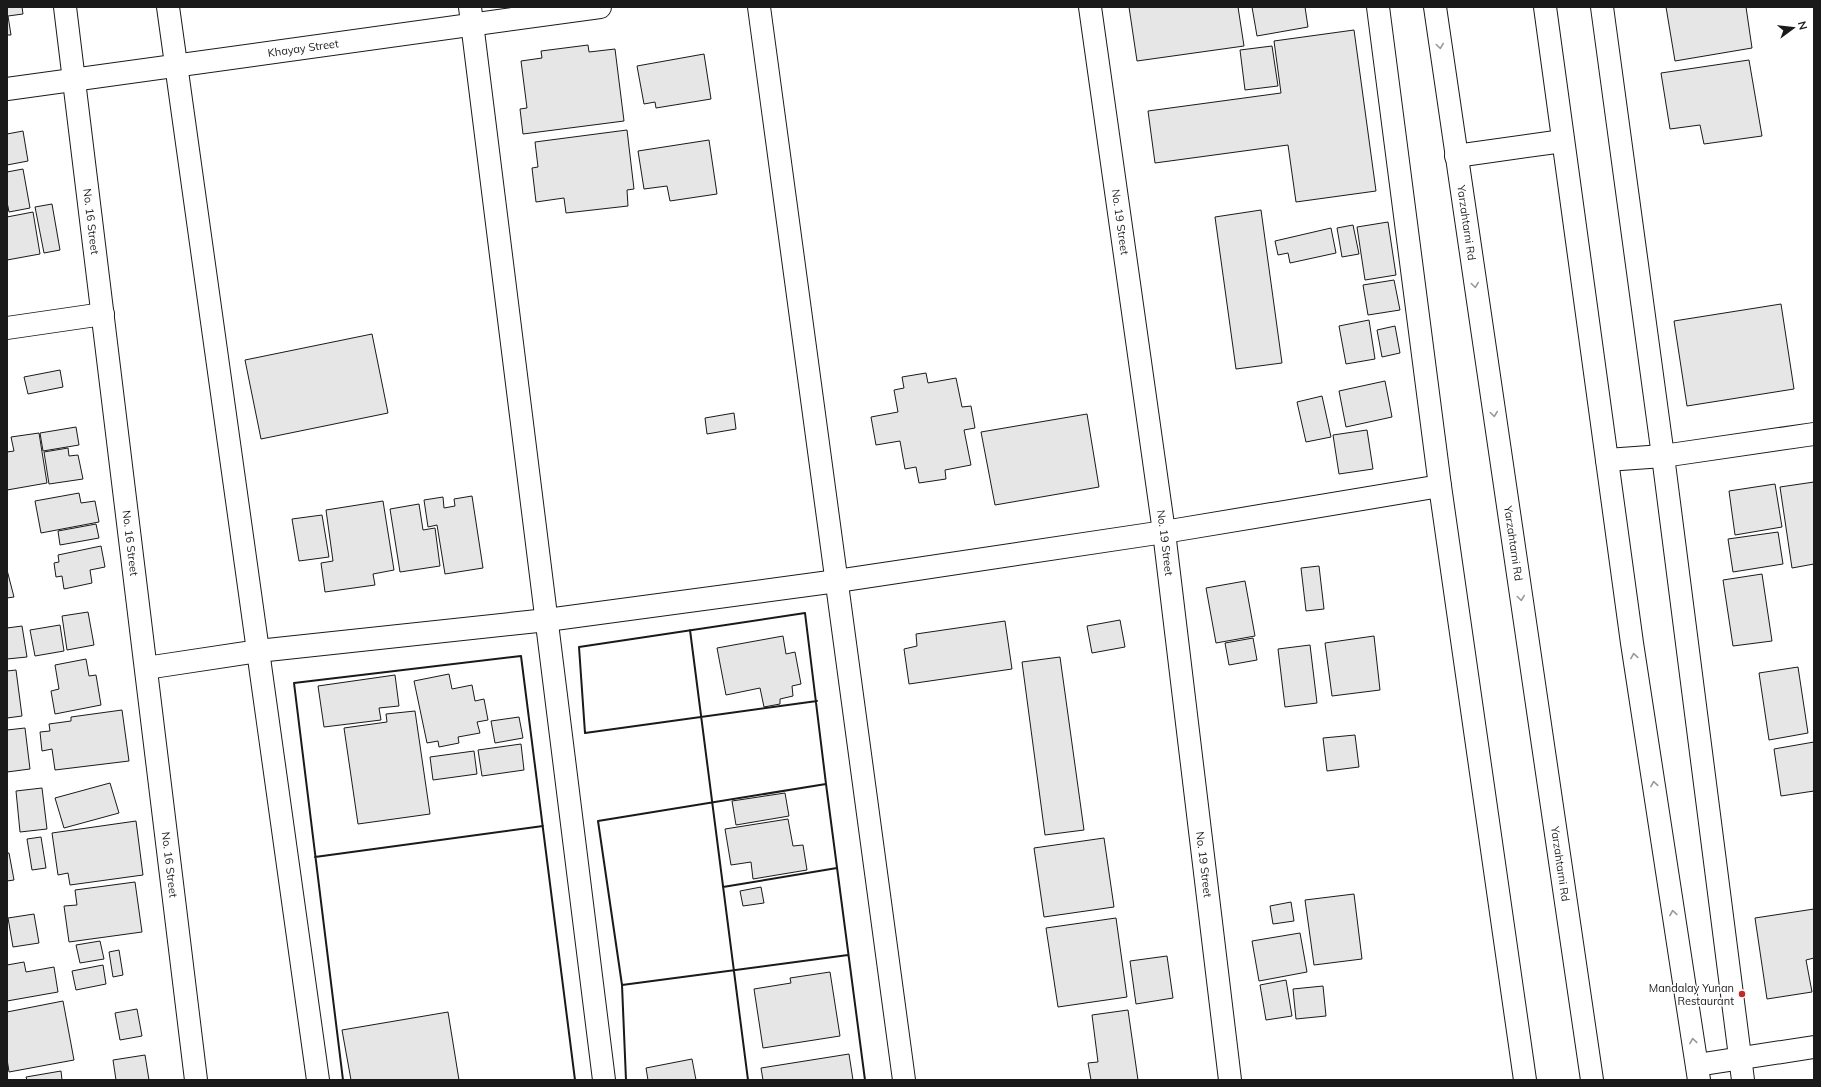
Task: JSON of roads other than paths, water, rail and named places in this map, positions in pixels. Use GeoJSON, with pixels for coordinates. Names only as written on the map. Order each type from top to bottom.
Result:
{"type":"FeatureCollection","features":[{"type":"Feature","properties":{"kind":"main road","name":"No. 16 Street"},"geometry":{"type":"LineString","coordinates":[[64,7],[103,314],[196,1080]]}},
{"type":"Feature","properties":{"kind":"main road"},"geometry":{"type":"LineString","coordinates":[[168,7],[318,1080]]}},
{"type":"Feature","properties":{"kind":"main road","name":"Khayay Street"},"geometry":{"type":"LineString","coordinates":[[7,89],[176,66],[471,15],[600,7]]}},
{"type":"Feature","properties":{"kind":"main road"},"geometry":{"type":"LineString","coordinates":[[759,7],[904,1080]]}},
{"type":"Feature","properties":{"kind":"main road","name":"No. 19 Street"},"geometry":{"type":"LineString","coordinates":[[1090,7],[1164,532],[1230,1080]]}},
{"type":"Feature","properties":{"kind":"main road"},"geometry":{"type":"LineString","coordinates":[[1378,7],[1440,486],[1525,1080]]}},
{"type":"Feature","properties":{"kind":"main road","name":"Yarzahtarni Rd"},"geometry":{"type":"LineString","coordinates":[[1435,7],[1592,1080]]}},
{"type":"Feature","properties":{"kind":"main road"},"geometry":{"type":"LineString","coordinates":[[1545,7],[1632,643],[1698,1072],[1740,1058],[1814,1047]]}},
{"type":"Feature","properties":{"kind":"main road"},"geometry":{"type":"LineString","coordinates":[[1602,7],[1663,456],[1743,1080]]}},
{"type":"Feature","properties":{"kind":"main road"},"geometry":{"type":"LineString","coordinates":[[471,15],[604,1080]]}},
{"type":"Feature","properties":{"kind":"main road"},"geometry":{"type":"LineString","coordinates":[[1456,156],[1563,141]]}},
{"type":"Feature","properties":{"kind":"main road"},"geometry":{"type":"LineString","coordinates":[[7,328],[103,314]]}},
{"type":"Feature","properties":{"kind":"main road"},"geometry":{"type":"LineString","coordinates":[[1607,460],[1663,456],[1814,434]]}},
{"type":"Feature","properties":{"kind":"main road"},"geometry":{"type":"LineString","coordinates":[[146,668],[258,651],[547,620],[837,581],[1164,532],[1440,486]]}},
{"type":"Feature","properties":{"kind":"place","name":"Mandalay Yunan Restaurant"},"geometry":{"type":"Point","coordinates":[1742,994]}}]}
